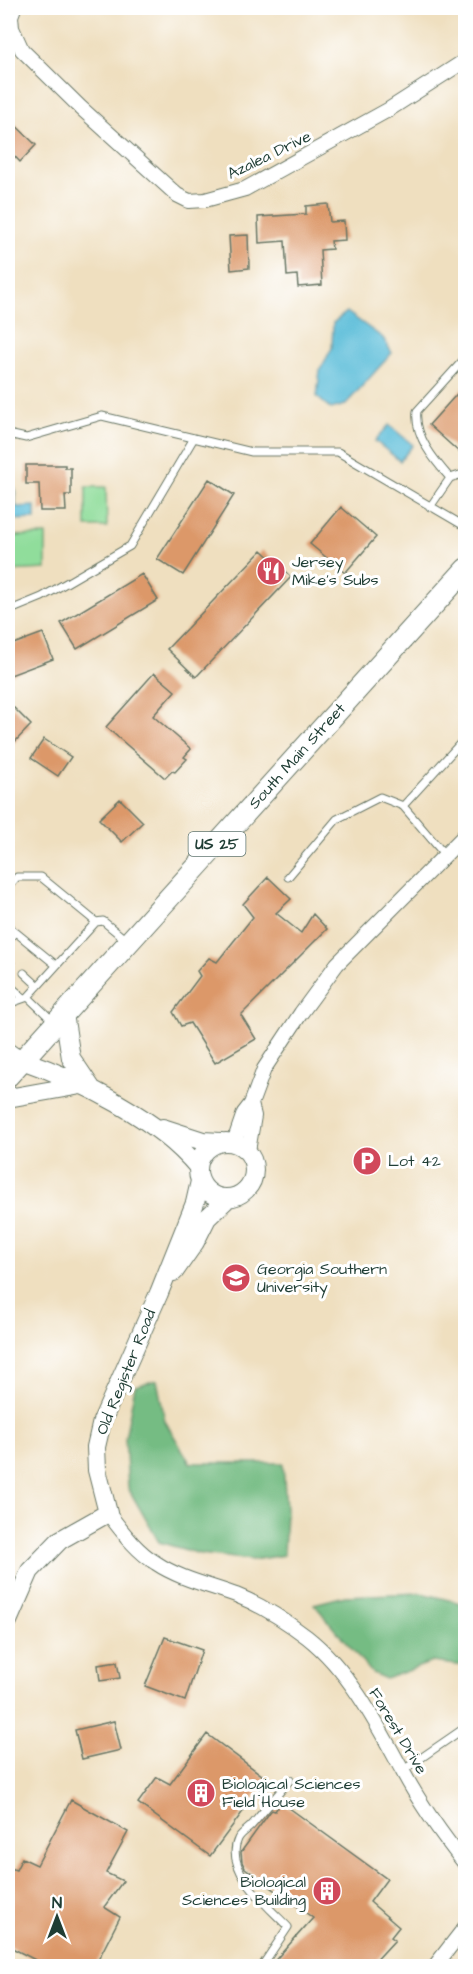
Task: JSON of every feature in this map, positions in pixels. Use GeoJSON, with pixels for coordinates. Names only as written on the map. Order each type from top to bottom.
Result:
{"type":"FeatureCollection","features":[{"type":"Feature","properties":{"kind":"main road","name":"South Main Street"},"geometry":{"type":"LineString","coordinates":[[8,1076],[15,1055],[60,1019],[127,941],[465,568]]}},
{"type":"Feature","properties":{"kind":"street","name":"Azalea Drive"},"geometry":{"type":"LineString","coordinates":[[14,8],[12,28],[22,50],[81,108],[177,195],[189,201],[205,200],[244,189],[388,110],[465,60]]}},
{"type":"Feature","properties":{"kind":"street"},"geometry":{"type":"LineString","coordinates":[[153,1125],[202,1141],[234,1145],[254,1116],[251,1104],[264,1069],[337,964],[464,836]]}},
{"type":"Feature","properties":{"kind":"street"},"geometry":{"type":"LineString","coordinates":[[60,1019],[71,1058],[87,1088]]}},
{"type":"Feature","properties":{"kind":"street"},"geometry":{"type":"LineString","coordinates":[[15,1055],[87,1088],[153,1125],[185,1151],[211,1193],[228,1198]]}},
{"type":"Feature","properties":{"kind":"street"},"geometry":{"type":"LineString","coordinates":[[8,1098],[87,1088]]}},
{"type":"Feature","properties":{"kind":"street","name":"Old Register Road"},"geometry":{"type":"LineString","coordinates":[[108,1514],[97,1470],[96,1447],[102,1421],[159,1293],[195,1203],[200,1158],[213,1145],[234,1145],[254,1165],[252,1181],[243,1192],[228,1198],[207,1218],[195,1242],[159,1293]]}},
{"type":"Feature","properties":{"kind":"street"},"geometry":{"type":"LineString","coordinates":[[8,1622],[30,1571],[60,1540],[108,1514]]}},
{"type":"Feature","properties":{"kind":"street","name":"Forest Drive"},"geometry":{"type":"LineString","coordinates":[[108,1514],[131,1542],[155,1563],[194,1582],[237,1596],[271,1613],[308,1638],[342,1673],[372,1715],[435,1826],[465,1865]]}},
{"type":"Feature","properties":{"kind":"street"},"geometry":{"type":"LineString","coordinates":[[435,1966],[465,1926]]}},
{"type":"Feature","properties":{"kind":"lane"},"geometry":{"type":"LineString","coordinates":[[450,478],[430,456],[416,420],[417,411],[465,357]]}},
{"type":"Feature","properties":{"kind":"lane"},"geometry":{"type":"LineString","coordinates":[[8,434],[26,438],[102,416],[252,452],[338,452],[465,527]]}},
{"type":"Feature","properties":{"kind":"lane"},"geometry":{"type":"LineString","coordinates":[[8,611],[42,597],[130,546],[194,438]]}},
{"type":"Feature","properties":{"kind":"lane"},"geometry":{"type":"LineString","coordinates":[[430,507],[450,478],[465,473]]}},
{"type":"Feature","properties":{"kind":"lane"},"geometry":{"type":"LineString","coordinates":[[403,806],[465,737]]}},
{"type":"Feature","properties":{"kind":"lane"},"geometry":{"type":"LineString","coordinates":[[288,877],[337,819],[380,797],[403,806],[445,855]]}},
{"type":"Feature","properties":{"kind":"lane"},"geometry":{"type":"LineString","coordinates":[[8,887],[17,877],[41,877],[96,922]]}},
{"type":"Feature","properties":{"kind":"lane"},"geometry":{"type":"LineString","coordinates":[[8,1004],[26,998],[96,922],[103,921],[127,941]]}},
{"type":"Feature","properties":{"kind":"lane"},"geometry":{"type":"LineString","coordinates":[[8,926],[56,965]]}},
{"type":"Feature","properties":{"kind":"lane"},"geometry":{"type":"LineString","coordinates":[[8,940],[15,932]]}},
{"type":"Feature","properties":{"kind":"lane"},"geometry":{"type":"LineString","coordinates":[[24,974],[38,986]]}},
{"type":"Feature","properties":{"kind":"lane"},"geometry":{"type":"LineString","coordinates":[[11,987],[60,1019]]}},
{"type":"Feature","properties":{"kind":"lane"},"geometry":{"type":"LineString","coordinates":[[402,1771],[465,1727]]}},
{"type":"Feature","properties":{"kind":"lane"},"geometry":{"type":"LineString","coordinates":[[262,1966],[288,1927],[265,1904],[244,1877],[236,1863],[236,1850],[238,1838],[252,1826],[290,1780]]}},
{"type":"Feature","properties":{"kind":"green space"},"geometry":{"type":"Polygon","coordinates":[[[86,487],[106,487],[107,527],[86,527],[86,487]]]}},
{"type":"Feature","properties":{"kind":"green space"},"geometry":{"type":"Polygon","coordinates":[[[46,535],[46,569],[8,571],[8,536],[46,535]]]}},
{"type":"Feature","properties":{"kind":"green space"},"geometry":{"type":"Polygon","coordinates":[[[157,1380],[165,1421],[190,1463],[283,1463],[286,1510],[284,1555],[252,1560],[200,1554],[159,1542],[128,1488],[125,1438],[135,1386],[157,1380]]]}},
{"type":"Feature","properties":{"kind":"green space"},"geometry":{"type":"Polygon","coordinates":[[[421,1593],[465,1604],[465,1666],[432,1662],[386,1679],[372,1673],[314,1604],[345,1596],[421,1593]]]}},
{"type":"Feature","properties":{"kind":"water"},"geometry":{"type":"Polygon","coordinates":[[[347,312],[383,338],[392,353],[345,405],[331,409],[317,397],[320,370],[332,348],[333,323],[347,312]]]}},
{"type":"Feature","properties":{"kind":"water"},"geometry":{"type":"Polygon","coordinates":[[[389,425],[413,445],[400,461],[375,441],[389,425]]]}},
{"type":"Feature","properties":{"kind":"water"},"geometry":{"type":"Polygon","coordinates":[[[8,488],[15,488],[16,507],[35,506],[35,519],[8,520],[8,488]]]}},
{"type":"Feature","properties":{"kind":"building"},"geometry":{"type":"Polygon","coordinates":[[[8,118],[36,145],[20,162],[8,149],[8,118]]]}},
{"type":"Feature","properties":{"kind":"building"},"geometry":{"type":"Polygon","coordinates":[[[328,204],[330,222],[344,221],[345,240],[331,241],[332,249],[320,250],[322,285],[298,287],[297,275],[287,276],[285,241],[259,243],[258,217],[306,214],[306,206],[328,204]]]}},
{"type":"Feature","properties":{"kind":"building"},"geometry":{"type":"Polygon","coordinates":[[[248,235],[249,268],[231,270],[229,236],[248,235]]]}},
{"type":"Feature","properties":{"kind":"building"},"geometry":{"type":"Polygon","coordinates":[[[465,385],[465,447],[460,453],[429,425],[465,385]]]}},
{"type":"Feature","properties":{"kind":"building"},"geometry":{"type":"Polygon","coordinates":[[[26,465],[65,465],[65,468],[71,468],[71,495],[65,495],[66,511],[40,511],[39,484],[26,484],[26,465]]]}},
{"type":"Feature","properties":{"kind":"building"},"geometry":{"type":"Polygon","coordinates":[[[209,479],[234,495],[183,575],[157,559],[209,479]]]}},
{"type":"Feature","properties":{"kind":"building"},"geometry":{"type":"Polygon","coordinates":[[[341,507],[376,537],[345,573],[310,544],[341,507]]]}},
{"type":"Feature","properties":{"kind":"building"},"geometry":{"type":"Polygon","coordinates":[[[262,550],[291,577],[196,677],[167,649],[262,550]]]}},
{"type":"Feature","properties":{"kind":"building"},"geometry":{"type":"Polygon","coordinates":[[[142,574],[158,600],[77,649],[61,623],[142,574]]]}},
{"type":"Feature","properties":{"kind":"building"},"geometry":{"type":"Polygon","coordinates":[[[43,633],[53,659],[8,676],[8,646],[43,633]]]}},
{"type":"Feature","properties":{"kind":"building"},"geometry":{"type":"Polygon","coordinates":[[[154,673],[175,691],[153,716],[191,749],[184,757],[187,759],[175,772],[172,771],[165,778],[106,727],[154,673]]]}},
{"type":"Feature","properties":{"kind":"building"},"geometry":{"type":"Polygon","coordinates":[[[13,707],[31,725],[8,749],[8,713],[13,707]]]}},
{"type":"Feature","properties":{"kind":"building"},"geometry":{"type":"Polygon","coordinates":[[[44,739],[71,757],[58,776],[31,758],[44,739]]]}},
{"type":"Feature","properties":{"kind":"building"},"geometry":{"type":"Polygon","coordinates":[[[120,799],[143,822],[122,842],[99,819],[120,799]]]}},
{"type":"Feature","properties":{"kind":"building"},"geometry":{"type":"Polygon","coordinates":[[[268,877],[291,899],[276,913],[301,933],[313,914],[327,929],[241,1015],[256,1039],[215,1063],[190,1023],[181,1026],[173,1012],[200,976],[197,971],[209,958],[217,962],[253,917],[243,904],[268,877]]]}},
{"type":"Feature","properties":{"kind":"building"},"geometry":{"type":"Polygon","coordinates":[[[165,1637],[202,1650],[185,1701],[145,1686],[165,1637]]]}},
{"type":"Feature","properties":{"kind":"building"},"geometry":{"type":"Polygon","coordinates":[[[117,1662],[120,1678],[100,1681],[98,1665],[117,1662]]]}},
{"type":"Feature","properties":{"kind":"building"},"geometry":{"type":"Polygon","coordinates":[[[114,1721],[121,1750],[82,1759],[75,1730],[114,1721]]]}},
{"type":"Feature","properties":{"kind":"building","name":"Biological Sciences Field House"},"geometry":{"type":"Polygon","coordinates":[[[207,1734],[267,1779],[210,1856],[138,1803],[157,1777],[170,1784],[207,1734]]]}},
{"type":"Feature","properties":{"kind":"building"},"geometry":{"type":"Polygon","coordinates":[[[71,1800],[128,1832],[106,1873],[123,1881],[104,1907],[120,1917],[95,1966],[47,1966],[8,1946],[8,1867],[16,1870],[22,1858],[37,1865],[71,1800]]]}},
{"type":"Feature","properties":{"kind":"building","name":"Biological Sciences Building"},"geometry":{"type":"Polygon","coordinates":[[[281,1802],[387,1879],[370,1902],[399,1927],[391,1937],[395,1940],[371,1966],[270,1966],[313,1918],[245,1868],[242,1862],[241,1852],[270,1812],[275,1811],[281,1802]]]}},
{"type":"Feature","properties":{"kind":"place","name":"Jersey Mike's Subs"},"geometry":{"type":"Point","coordinates":[271,571]}},
{"type":"Feature","properties":{"kind":"place","name":"Lot 42"},"geometry":{"type":"Point","coordinates":[367,1161]}},
{"type":"Feature","properties":{"kind":"place","name":"Georgia Southern University"},"geometry":{"type":"Point","coordinates":[236,1278]}},
{"type":"Feature","properties":{"kind":"place","name":"Biological Sciences Field House"},"geometry":{"type":"Point","coordinates":[201,1793]}},
{"type":"Feature","properties":{"kind":"place","name":"Biological Sciences Building"},"geometry":{"type":"Point","coordinates":[327,1891]}}]}
